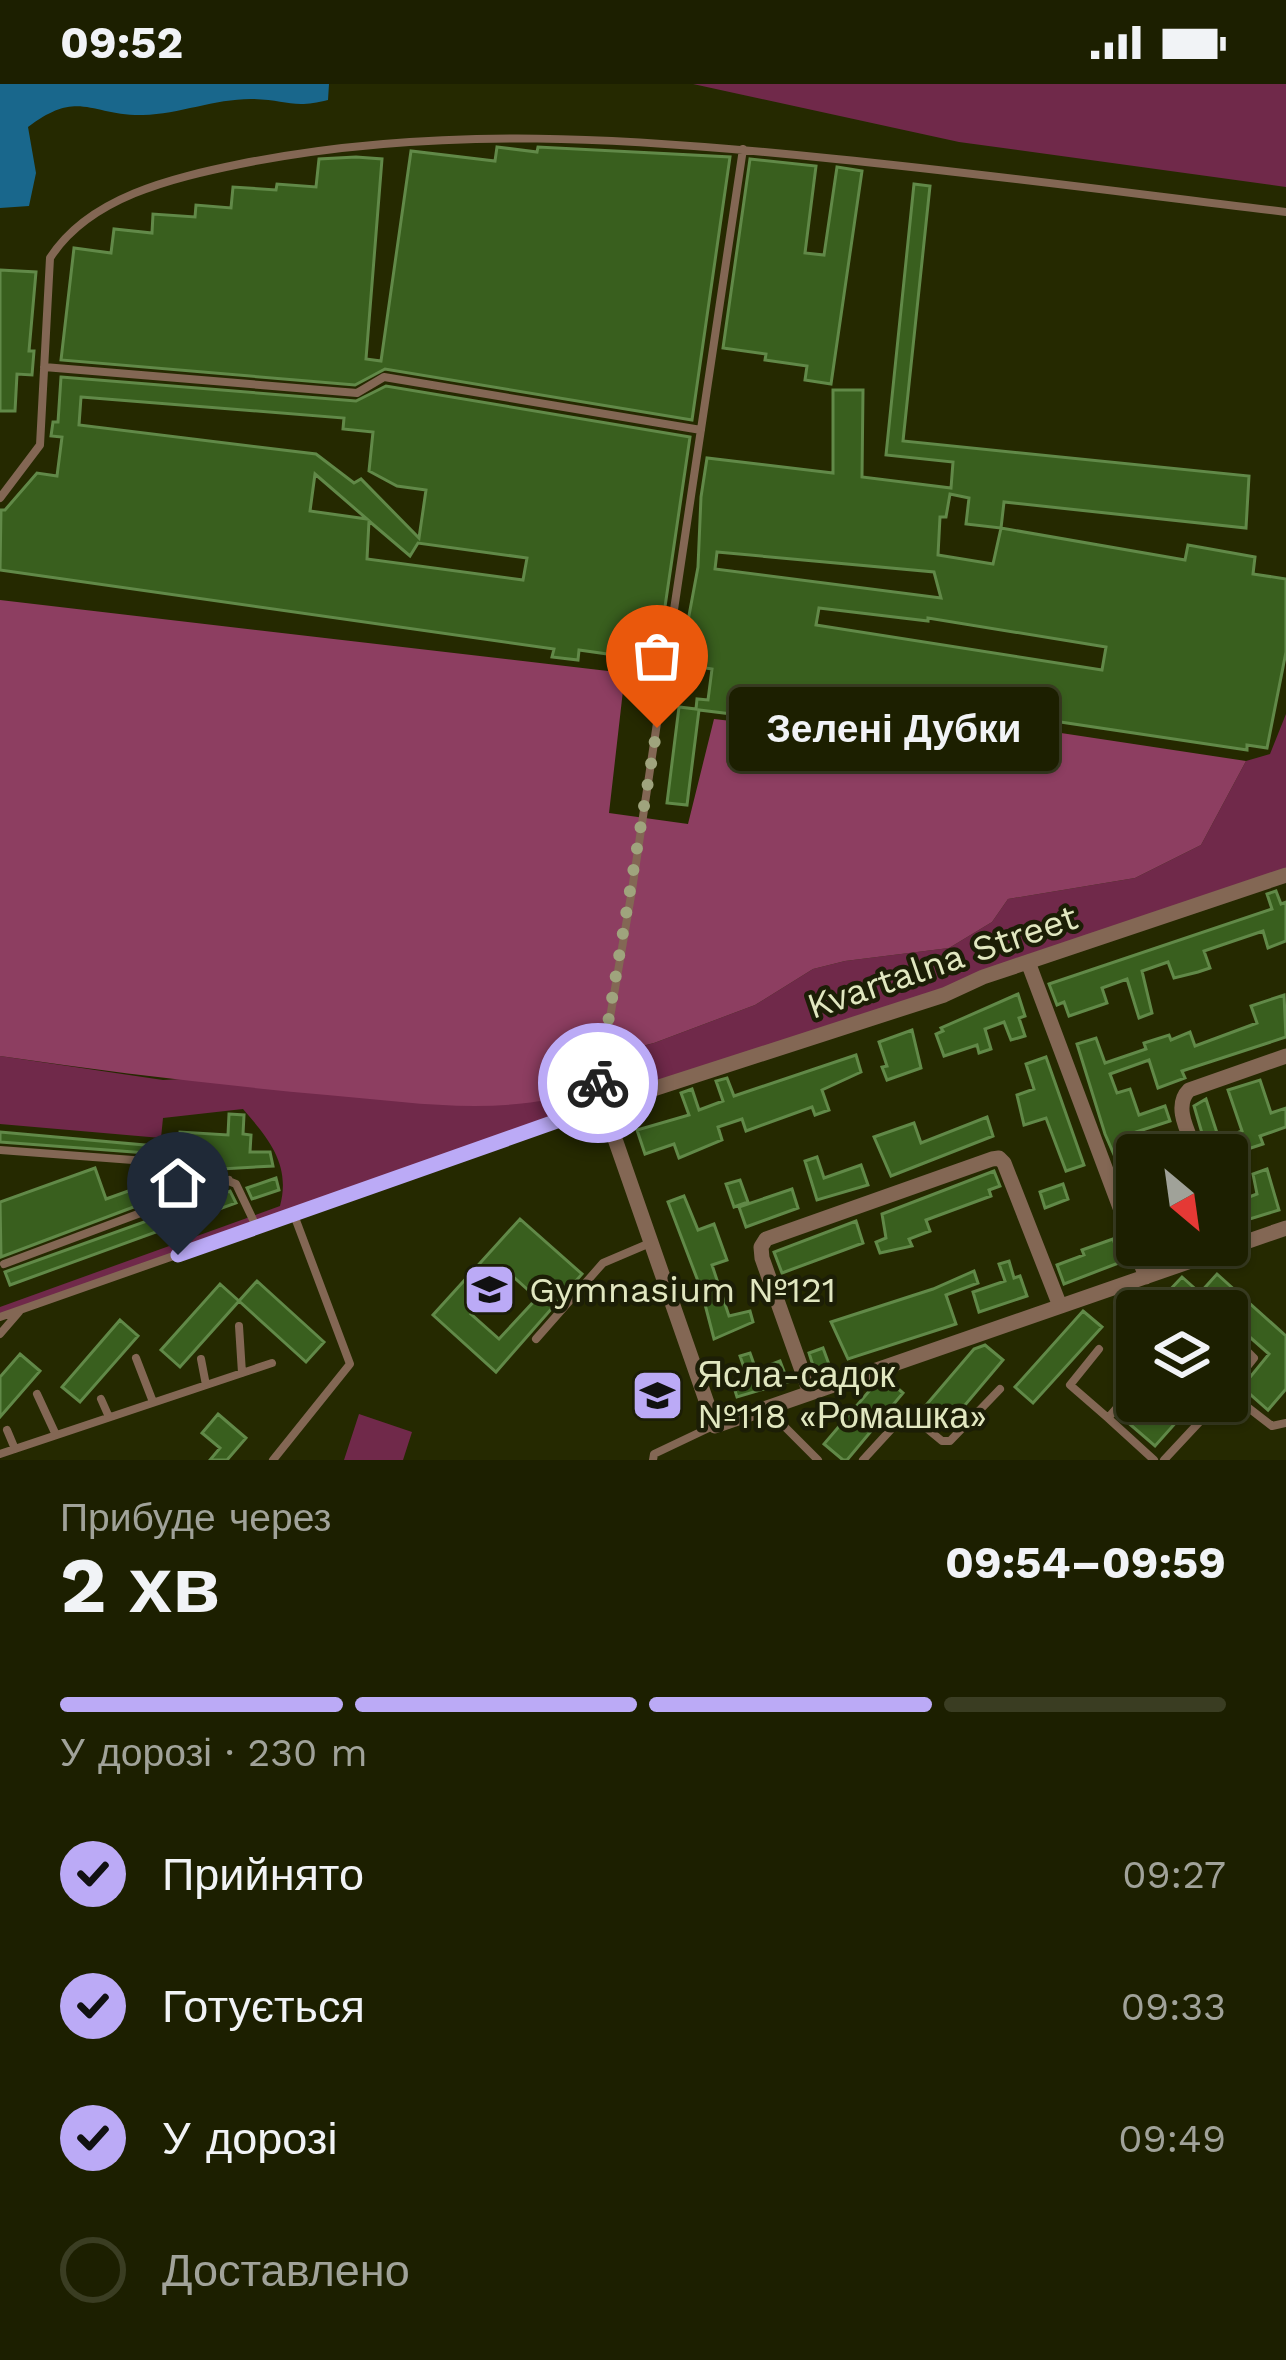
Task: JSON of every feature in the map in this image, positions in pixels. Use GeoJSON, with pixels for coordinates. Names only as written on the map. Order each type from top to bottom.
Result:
{"type":"FeatureCollection","features":[{"type":"Feature","properties":{"kind":"street","name":"Kvartalna Street"},"geometry":{"type":"LineString","coordinates":[[651,1242],[608,1119],[616,1101],[944,995],[1286,875]]}},
{"type":"Feature","properties":{"kind":"street"},"geometry":{"type":"LineString","coordinates":[[1028,962],[1146,1277]]}},
{"type":"Feature","properties":{"kind":"street"},"geometry":{"type":"LineString","coordinates":[[1190,1134],[1181,1108],[1182,1097],[1190,1090],[1286,1056]]}},
{"type":"Feature","properties":{"kind":"street"},"geometry":{"type":"LineString","coordinates":[[810,1393],[762,1258],[766,1239],[992,1160],[1004,1163],[1060,1306]]}},
{"type":"Feature","properties":{"kind":"street"},"geometry":{"type":"LineString","coordinates":[[1248,1238],[1286,1228]]}},
{"type":"Feature","properties":{"kind":"street"},"geometry":{"type":"LineString","coordinates":[[651,1242],[715,1426],[1173,1266]]}},
{"type":"Feature","properties":{"kind":"lane"},"geometry":{"type":"LineString","coordinates":[[0,498],[40,445],[50,258],[65,235],[92,214],[184,175],[308,150],[457,138],[566,136],[743,149],[1286,212]]}},
{"type":"Feature","properties":{"kind":"lane"},"geometry":{"type":"LineString","coordinates":[[0,1317],[577,1114],[597,1093],[743,149]]}},
{"type":"Feature","properties":{"kind":"lane"},"geometry":{"type":"LineString","coordinates":[[44,367],[357,393],[384,377],[701,430]]}},
{"type":"Feature","properties":{"kind":"lane"},"geometry":{"type":"LineString","coordinates":[[0,1150],[186,1164],[230,1180],[257,1228]]}},
{"type":"Feature","properties":{"kind":"lane"},"geometry":{"type":"LineString","coordinates":[[4,1264],[230,1180]]}},
{"type":"Feature","properties":{"kind":"lane"},"geometry":{"type":"LineString","coordinates":[[273,1460],[350,1364],[294,1215]]}},
{"type":"Feature","properties":{"kind":"lane"},"geometry":{"type":"LineString","coordinates":[[536,1339],[603,1263],[651,1242]]}},
{"type":"Feature","properties":{"kind":"lane"},"geometry":{"type":"LineString","coordinates":[[0,1334],[22,1310]]}},
{"type":"Feature","properties":{"kind":"lane"},"geometry":{"type":"LineString","coordinates":[[239,1326],[242,1373]]}},
{"type":"Feature","properties":{"kind":"lane"},"geometry":{"type":"LineString","coordinates":[[1100,1349],[1070,1384],[1154,1460]]}},
{"type":"Feature","properties":{"kind":"lane"},"geometry":{"type":"LineString","coordinates":[[136,1358],[153,1402]]}},
{"type":"Feature","properties":{"kind":"lane"},"geometry":{"type":"LineString","coordinates":[[201,1359],[206,1385]]}},
{"type":"Feature","properties":{"kind":"lane"},"geometry":{"type":"LineString","coordinates":[[0,1454],[272,1363]]}},
{"type":"Feature","properties":{"kind":"lane"},"geometry":{"type":"LineString","coordinates":[[863,1460],[907,1412],[941,1441],[950,1441],[1000,1389]]}},
{"type":"Feature","properties":{"kind":"lane"},"geometry":{"type":"LineString","coordinates":[[37,1394],[56,1435]]}},
{"type":"Feature","properties":{"kind":"lane"},"geometry":{"type":"LineString","coordinates":[[101,1399],[110,1417]]}},
{"type":"Feature","properties":{"kind":"lane"},"geometry":{"type":"LineString","coordinates":[[766,1408],[818,1460]]}},
{"type":"Feature","properties":{"kind":"lane"},"geometry":{"type":"LineString","coordinates":[[1248,1408],[1272,1426],[1286,1423]]}},
{"type":"Feature","properties":{"kind":"lane"},"geometry":{"type":"LineString","coordinates":[[1108,1418],[1116,1409]]}},
{"type":"Feature","properties":{"kind":"lane"},"geometry":{"type":"LineString","coordinates":[[1164,1460],[1199,1422]]}},
{"type":"Feature","properties":{"kind":"lane"},"geometry":{"type":"LineString","coordinates":[[653,1460],[654,1454],[715,1426]]}},
{"type":"Feature","properties":{"kind":"lane"},"geometry":{"type":"LineString","coordinates":[[7,1430],[15,1449]]}},
{"type":"Feature","properties":{"kind":"shaded area"},"geometry":{"type":"Polygon","coordinates":[[[693,84],[1286,84],[1286,187],[959,142],[693,84]]]}},
{"type":"Feature","properties":{"kind":"shaded area"},"geometry":{"type":"Polygon","coordinates":[[[0,600],[625,673],[609,813],[688,824],[714,719],[1049,758],[1061,733],[1246,761],[1201,845],[1135,878],[1008,899],[992,922],[949,948],[813,969],[755,1005],[654,1043],[603,1056],[598,1086],[565,1096],[464,1106],[122,1073],[0,1056],[0,600]]]}},
{"type":"Feature","properties":{"kind":"shaded area"},"geometry":{"type":"Polygon","coordinates":[[[1286,714],[1286,875],[944,995],[577,1114],[0,1317],[0,1307],[280,1206],[283,1178],[275,1153],[243,1109],[163,1118],[161,1138],[0,1124],[0,1056],[163,1080],[603,1057],[755,1005],[813,969],[949,948],[992,922],[1008,899],[1135,878],[1201,845],[1246,761],[1270,754],[1286,714]]]}},
{"type":"Feature","properties":{"kind":"shaded area"},"geometry":{"type":"Polygon","coordinates":[[[359,1414],[412,1432],[403,1460],[344,1460],[359,1414]]]}},
{"type":"Feature","properties":{"kind":"water"},"geometry":{"type":"Polygon","coordinates":[[[0,84],[329,84],[328,100],[307,104],[240,99],[143,115],[73,106],[60,109],[28,127],[36,173],[29,206],[0,208],[0,84]]]}},
{"type":"Feature","properties":{"kind":"building"},"geometry":{"type":"Polygon","coordinates":[[[497,147],[730,157],[692,420],[385,369],[355,385],[61,360],[74,248],[111,253],[114,229],[152,233],[153,214],[195,217],[196,205],[231,208],[233,187],[316,187],[319,159],[356,157],[382,159],[366,359],[381,361],[411,151],[495,161],[497,147]]]}},
{"type":"Feature","properties":{"kind":"building"},"geometry":{"type":"Polygon","coordinates":[[[750,159],[816,166],[805,253],[824,255],[837,167],[862,171],[831,384],[805,380],[807,366],[723,348],[750,159]]]}},
{"type":"Feature","properties":{"kind":"building"},"geometry":{"type":"Polygon","coordinates":[[[914,184],[930,186],[903,441],[1249,476],[1246,528],[1004,502],[1001,528],[1185,560],[1188,545],[1255,557],[1253,574],[1286,579],[1286,652],[1267,748],[1247,745],[1247,750],[1047,720],[1043,752],[699,710],[687,805],[667,803],[679,707],[696,709],[697,699],[708,700],[712,669],[680,664],[698,567],[707,458],[833,473],[833,390],[863,390],[862,477],[951,488],[953,462],[886,455],[914,184]],[[950,494],[946,517],[940,517],[938,555],[993,564],[1001,528],[966,524],[969,498],[950,494]],[[717,552],[715,569],[941,598],[934,572],[717,552]],[[819,608],[816,625],[1102,670],[1106,647],[928,618],[819,608]]]}},
{"type":"Feature","properties":{"kind":"building"},"geometry":{"type":"Polygon","coordinates":[[[0,270],[36,272],[29,351],[34,351],[32,375],[17,374],[15,411],[0,411],[0,270]]]}},
{"type":"Feature","properties":{"kind":"building"},"geometry":{"type":"Polygon","coordinates":[[[61,377],[356,401],[386,386],[690,437],[657,661],[579,650],[578,660],[552,657],[554,649],[0,570],[1,510],[37,473],[57,476],[62,437],[51,436],[53,422],[58,422],[61,377]],[[81,397],[79,425],[316,454],[354,483],[361,479],[419,538],[426,490],[397,486],[369,471],[373,432],[343,429],[344,418],[81,397]],[[315,474],[310,511],[367,519],[315,474]],[[369,521],[367,559],[523,580],[527,558],[418,543],[410,556],[369,521]]]}},
{"type":"Feature","properties":{"kind":"building"},"geometry":{"type":"Polygon","coordinates":[[[1276,891],[1281,904],[1286,902],[1286,941],[1268,948],[1263,931],[1204,951],[1210,968],[1198,972],[1174,978],[1168,962],[1142,971],[1152,1013],[1139,1018],[1127,979],[1102,988],[1107,1003],[1069,1016],[1064,1002],[1057,1005],[1049,984],[1272,909],[1267,894],[1276,891]]]}},
{"type":"Feature","properties":{"kind":"building"},"geometry":{"type":"Polygon","coordinates":[[[1018,994],[1025,1036],[1011,1040],[1004,1022],[985,1029],[991,1049],[979,1053],[977,1045],[944,1056],[936,1034],[941,1028],[1018,994]]]}},
{"type":"Feature","properties":{"kind":"building"},"geometry":{"type":"Polygon","coordinates":[[[1284,995],[1286,1037],[1182,1071],[1185,1078],[1158,1088],[1149,1060],[1110,1074],[1117,1093],[1130,1089],[1139,1115],[1165,1106],[1170,1121],[1133,1134],[1116,1134],[1116,1159],[1077,1044],[1096,1038],[1105,1063],[1146,1049],[1144,1043],[1169,1035],[1171,1040],[1190,1032],[1195,1046],[1257,1023],[1251,1006],[1284,995]]]}},
{"type":"Feature","properties":{"kind":"building"},"geometry":{"type":"Polygon","coordinates":[[[912,1030],[921,1068],[887,1080],[879,1042],[912,1030]]]}},
{"type":"Feature","properties":{"kind":"building"},"geometry":{"type":"Polygon","coordinates":[[[856,1055],[861,1072],[822,1090],[829,1110],[815,1115],[812,1107],[746,1131],[742,1119],[718,1127],[722,1140],[679,1158],[674,1144],[645,1154],[637,1130],[689,1115],[681,1093],[692,1089],[699,1110],[723,1101],[716,1081],[727,1078],[734,1096],[856,1055]]]}},
{"type":"Feature","properties":{"kind":"building"},"geometry":{"type":"Polygon","coordinates":[[[1046,1057],[1084,1165],[1066,1171],[1046,1118],[1024,1125],[1017,1095],[1034,1089],[1026,1064],[1046,1057]]]}},
{"type":"Feature","properties":{"kind":"building"},"geometry":{"type":"Polygon","coordinates":[[[1260,1080],[1271,1113],[1286,1108],[1286,1127],[1260,1136],[1263,1144],[1248,1149],[1248,1134],[1234,1134],[1242,1131],[1228,1090],[1260,1080]]]}},
{"type":"Feature","properties":{"kind":"building"},"geometry":{"type":"Polygon","coordinates":[[[1206,1099],[1217,1134],[1202,1134],[1194,1106],[1206,1099]]]}},
{"type":"Feature","properties":{"kind":"building"},"geometry":{"type":"Polygon","coordinates":[[[229,1114],[244,1115],[243,1134],[251,1135],[250,1152],[270,1152],[273,1166],[221,1169],[207,1159],[187,1156],[0,1142],[0,1132],[179,1148],[180,1132],[228,1135],[229,1114]]]}},
{"type":"Feature","properties":{"kind":"building"},"geometry":{"type":"Polygon","coordinates":[[[987,1117],[993,1136],[891,1176],[874,1137],[914,1123],[921,1143],[987,1117]]]}},
{"type":"Feature","properties":{"kind":"building"},"geometry":{"type":"Polygon","coordinates":[[[817,1157],[824,1178],[861,1165],[868,1185],[817,1200],[805,1161],[817,1157]]]}},
{"type":"Feature","properties":{"kind":"building"},"geometry":{"type":"Polygon","coordinates":[[[95,1168],[106,1199],[179,1173],[184,1188],[1,1257],[0,1202],[95,1168]]]}},
{"type":"Feature","properties":{"kind":"building"},"geometry":{"type":"Polygon","coordinates":[[[1267,1169],[1279,1210],[1248,1220],[1248,1197],[1257,1194],[1253,1174],[1267,1169]]]}},
{"type":"Feature","properties":{"kind":"building"},"geometry":{"type":"Polygon","coordinates":[[[994,1171],[1000,1186],[989,1190],[991,1196],[926,1220],[930,1231],[909,1239],[912,1246],[880,1253],[876,1242],[886,1238],[882,1214],[994,1171]]]}},
{"type":"Feature","properties":{"kind":"building"},"geometry":{"type":"Polygon","coordinates":[[[276,1178],[279,1190],[252,1199],[247,1188],[276,1178]]]}},
{"type":"Feature","properties":{"kind":"building"},"geometry":{"type":"Polygon","coordinates":[[[740,1180],[748,1202],[734,1207],[726,1184],[740,1180]]]}},
{"type":"Feature","properties":{"kind":"building"},"geometry":{"type":"Polygon","coordinates":[[[1063,1184],[1068,1199],[1045,1208],[1040,1192],[1063,1184]]]}},
{"type":"Feature","properties":{"kind":"building"},"geometry":{"type":"Polygon","coordinates":[[[792,1189],[798,1208],[746,1227],[739,1207],[792,1189]]]}},
{"type":"Feature","properties":{"kind":"building"},"geometry":{"type":"Polygon","coordinates":[[[230,1191],[236,1203],[10,1285],[5,1272],[230,1191]]]}},
{"type":"Feature","properties":{"kind":"building"},"geometry":{"type":"Polygon","coordinates":[[[684,1196],[698,1230],[714,1224],[727,1260],[712,1265],[729,1316],[750,1311],[753,1322],[714,1339],[668,1202],[684,1196]]]}},
{"type":"Feature","properties":{"kind":"building"},"geometry":{"type":"Polygon","coordinates":[[[520,1219],[582,1274],[496,1372],[433,1315],[520,1219]],[[508,1272],[471,1314],[499,1339],[537,1298],[508,1272]]]}},
{"type":"Feature","properties":{"kind":"building"},"geometry":{"type":"Polygon","coordinates":[[[856,1221],[863,1243],[782,1273],[774,1252],[856,1221]]]}},
{"type":"Feature","properties":{"kind":"building"},"geometry":{"type":"Polygon","coordinates":[[[1113,1239],[1116,1264],[1064,1284],[1057,1265],[1084,1255],[1082,1250],[1113,1239]]]}},
{"type":"Feature","properties":{"kind":"building"},"geometry":{"type":"Polygon","coordinates":[[[1009,1261],[1027,1296],[979,1312],[973,1292],[1005,1281],[999,1264],[1009,1261]]]}},
{"type":"Feature","properties":{"kind":"building"},"geometry":{"type":"Polygon","coordinates":[[[974,1271],[978,1283],[946,1295],[956,1324],[848,1359],[831,1322],[974,1271]]]}},
{"type":"Feature","properties":{"kind":"building"},"geometry":{"type":"Polygon","coordinates":[[[1217,1274],[1235,1290],[1203,1290],[1217,1274]]]}},
{"type":"Feature","properties":{"kind":"building"},"geometry":{"type":"Polygon","coordinates":[[[1182,1277],[1197,1290],[1170,1290],[1182,1277]]]}},
{"type":"Feature","properties":{"kind":"building"},"geometry":{"type":"Polygon","coordinates":[[[257,1281],[324,1342],[306,1362],[239,1301],[257,1281]]]}},
{"type":"Feature","properties":{"kind":"building"},"geometry":{"type":"Polygon","coordinates":[[[220,1284],[239,1301],[180,1367],[161,1350],[220,1284]]]}},
{"type":"Feature","properties":{"kind":"building"},"geometry":{"type":"Polygon","coordinates":[[[1248,1302],[1286,1336],[1286,1389],[1268,1410],[1248,1392],[1248,1380],[1269,1354],[1248,1336],[1248,1302]]]}},
{"type":"Feature","properties":{"kind":"building"},"geometry":{"type":"Polygon","coordinates":[[[1083,1311],[1102,1327],[1033,1403],[1015,1387],[1083,1311]]]}},
{"type":"Feature","properties":{"kind":"building"},"geometry":{"type":"Polygon","coordinates":[[[120,1320],[138,1336],[80,1402],[62,1387],[120,1320]]]}},
{"type":"Feature","properties":{"kind":"building"},"geometry":{"type":"Polygon","coordinates":[[[985,1345],[1003,1360],[944,1430],[921,1411],[974,1349],[985,1345]]]}},
{"type":"Feature","properties":{"kind":"building"},"geometry":{"type":"Polygon","coordinates":[[[823,1348],[830,1367],[815,1372],[809,1353],[823,1348]]]}},
{"type":"Feature","properties":{"kind":"building"},"geometry":{"type":"Polygon","coordinates":[[[750,1353],[756,1370],[780,1361],[788,1382],[737,1397],[732,1381],[747,1376],[740,1356],[750,1353]]]}},
{"type":"Feature","properties":{"kind":"building"},"geometry":{"type":"Polygon","coordinates":[[[20,1354],[40,1371],[0,1417],[0,1377],[20,1354]]]}},
{"type":"Feature","properties":{"kind":"building"},"geometry":{"type":"Polygon","coordinates":[[[887,1379],[903,1393],[843,1460],[824,1444],[876,1383],[887,1379]]]}},
{"type":"Feature","properties":{"kind":"building"},"geometry":{"type":"Polygon","coordinates":[[[218,1414],[246,1438],[227,1460],[210,1460],[220,1448],[202,1433],[218,1414]]]}},
{"type":"Feature","properties":{"kind":"building"},"geometry":{"type":"Polygon","coordinates":[[[1127,1422],[1176,1422],[1155,1446],[1127,1422]]]}},
{"type":"Feature","properties":{"kind":"way so far"},"geometry":{"type":"LineString","coordinates":[[598,1083],[657,728]]}},
{"type":"Feature","properties":{"kind":"place","name":"Зелені Дубки"},"geometry":{"type":"Point","coordinates":[657,728]}},
{"type":"Feature","properties":{"kind":"place","name":"Gymnasium №121"},"geometry":{"type":"Point","coordinates":[490,1289]}},
{"type":"Feature","properties":{"kind":"place","name":"Ясла-садок №118 «Ромашка»"},"geometry":{"type":"Point","coordinates":[658,1395]}},
{"type":"Feature","properties":{"kind":"route"},"geometry":{"type":"LineString","coordinates":[[178,1255],[577,1114],[597,1093],[598,1083]]}}]}
